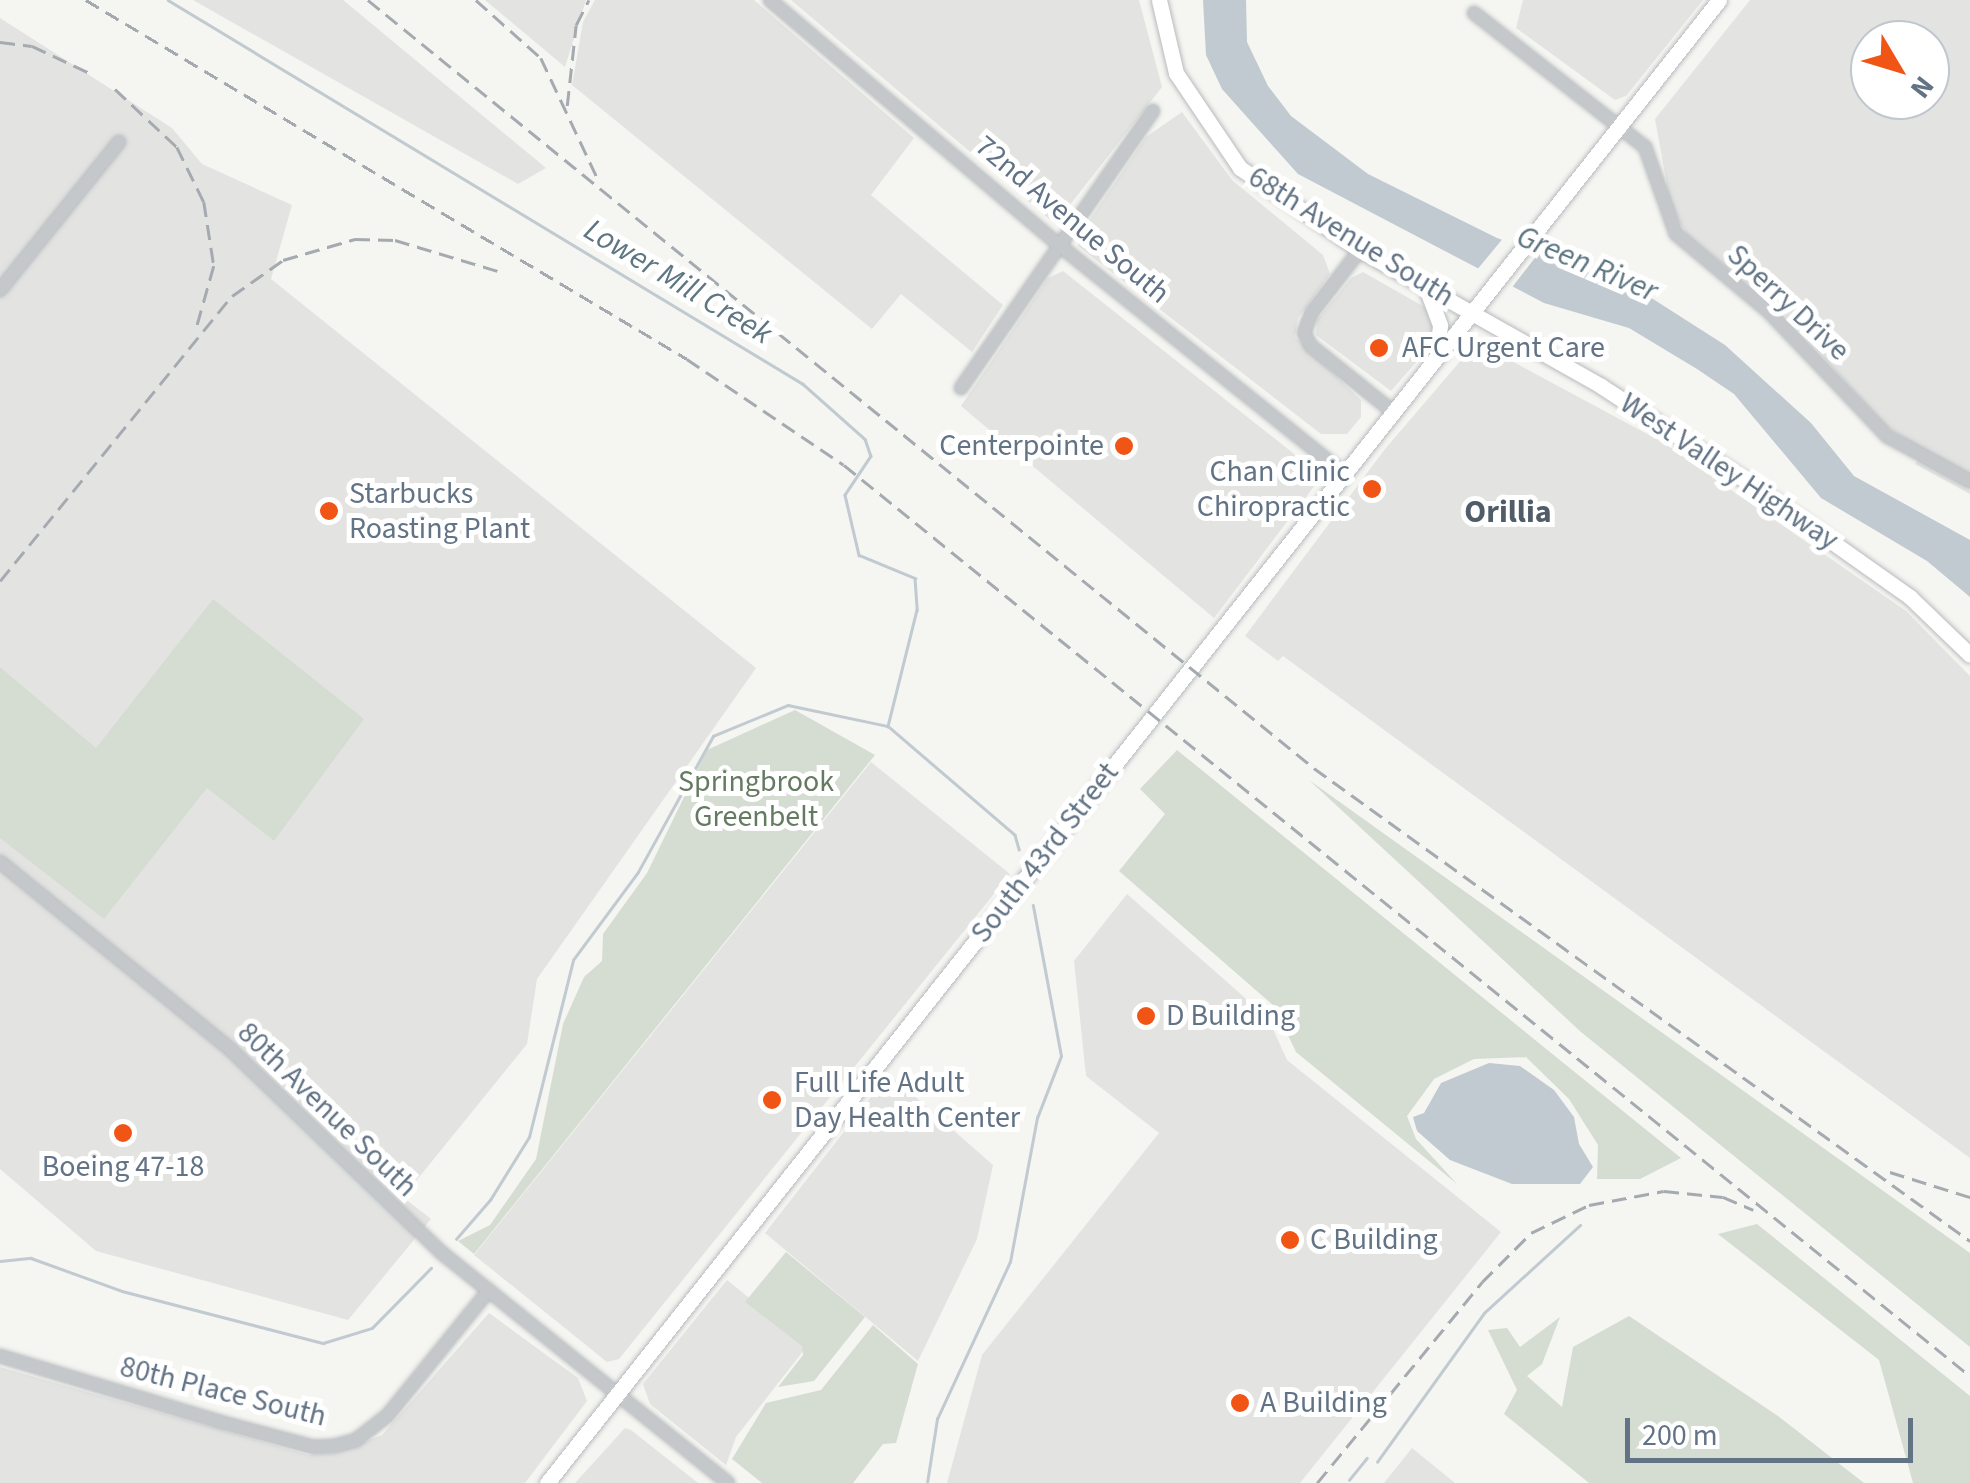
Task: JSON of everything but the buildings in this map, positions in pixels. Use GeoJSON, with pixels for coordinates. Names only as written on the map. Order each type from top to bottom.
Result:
{"type":"FeatureCollection","features":[{"type":"Feature","properties":{"kind":"main road","name":"68th Avenue South"},"geometry":{"type":"LineString","coordinates":[[1159,0],[1176,73],[1223,149],[1266,188],[1360,250],[1470,312]]}},
{"type":"Feature","properties":{"kind":"main road","name":"South 43rd Street"},"geometry":{"type":"LineString","coordinates":[[547,1483],[1720,0]]}},
{"type":"Feature","properties":{"kind":"main road"},"geometry":{"type":"LineString","coordinates":[[1424,285],[1440,324],[1436,358]]}},
{"type":"Feature","properties":{"kind":"main road","name":"West Valley Highway"},"geometry":{"type":"LineString","coordinates":[[1470,312],[1601,386],[1746,480],[1927,610],[1970,655]]}},
{"type":"Feature","properties":{"kind":"street","name":"72nd Avenue South"},"geometry":{"type":"LineString","coordinates":[[770,0],[1059,245],[1345,474]]}},
{"type":"Feature","properties":{"kind":"street","name":"Sperry Drive"},"geometry":{"type":"LineString","coordinates":[[1474,13],[1619,125],[1653,158],[1676,234],[1768,311],[1887,436],[1970,481]]}},
{"type":"Feature","properties":{"kind":"street"},"geometry":{"type":"LineString","coordinates":[[961,388],[1153,111]]}},
{"type":"Feature","properties":{"kind":"street"},"geometry":{"type":"LineString","coordinates":[[0,290],[119,142]]}},
{"type":"Feature","properties":{"kind":"street"},"geometry":{"type":"LineString","coordinates":[[1360,250],[1304,333],[1310,346],[1393,412]]}},
{"type":"Feature","properties":{"kind":"street","name":"80th Avenue South"},"geometry":{"type":"LineString","coordinates":[[0,862],[230,1050],[489,1290],[728,1483]]}},
{"type":"Feature","properties":{"kind":"street","name":"80th Place South"},"geometry":{"type":"LineString","coordinates":[[0,1356],[220,1422],[314,1447],[334,1446],[356,1440],[387,1416],[489,1290]]}},
{"type":"Feature","properties":{"kind":"shaded area"},"geometry":{"type":"Polygon","coordinates":[[[193,0],[343,0],[546,168],[518,184],[193,0]]]}},
{"type":"Feature","properties":{"kind":"shaded area"},"geometry":{"type":"Polygon","coordinates":[[[485,0],[586,0],[565,67],[485,0]]]}},
{"type":"Feature","properties":{"kind":"shaded area"},"geometry":{"type":"Polygon","coordinates":[[[595,0],[754,0],[914,138],[871,195],[1003,305],[972,352],[901,294],[872,329],[572,85],[583,22],[595,0]]]}},
{"type":"Feature","properties":{"kind":"shaded area"},"geometry":{"type":"Polygon","coordinates":[[[791,0],[1139,0],[1162,87],[1055,224],[791,0]]]}},
{"type":"Feature","properties":{"kind":"shaded area"},"geometry":{"type":"Polygon","coordinates":[[[1203,0],[1246,0],[1247,42],[1268,86],[1291,116],[1368,174],[1497,238],[1642,292],[1725,345],[1811,423],[1854,476],[1970,540],[1970,597],[1927,561],[1821,498],[1734,394],[1697,369],[1629,328],[1544,303],[1298,174],[1222,89],[1206,55],[1203,0]]]}},
{"type":"Feature","properties":{"kind":"shaded area"},"geometry":{"type":"Polygon","coordinates":[[[1523,0],[1703,0],[1626,96],[1615,100],[1516,28],[1523,0]]]}},
{"type":"Feature","properties":{"kind":"shaded area"},"geometry":{"type":"Polygon","coordinates":[[[1750,0],[1970,0],[1970,494],[1915,464],[1926,452],[1886,426],[1780,310],[1687,235],[1671,207],[1655,119],[1750,0]]]}},
{"type":"Feature","properties":{"kind":"shaded area"},"geometry":{"type":"Polygon","coordinates":[[[0,18],[172,128],[202,164],[292,205],[271,279],[756,668],[537,979],[527,1044],[403,1197],[431,1219],[348,1320],[96,1251],[0,1169],[0,18]]]}},
{"type":"Feature","properties":{"kind":"shaded area"},"geometry":{"type":"Polygon","coordinates":[[[1182,112],[1232,180],[1323,255],[1330,274],[1298,318],[1295,337],[1361,400],[1361,417],[1347,434],[1321,434],[1078,246],[1078,237],[1146,137],[1182,112]]]}},
{"type":"Feature","properties":{"kind":"shaded area"},"geometry":{"type":"Polygon","coordinates":[[[1063,271],[1322,476],[1214,618],[961,406],[1048,278],[1063,271]]]}},
{"type":"Feature","properties":{"kind":"shaded area"},"geometry":{"type":"Polygon","coordinates":[[[1363,272],[1428,309],[1435,323],[1431,345],[1391,391],[1316,335],[1317,320],[1351,278],[1363,272]]]}},
{"type":"Feature","properties":{"kind":"shaded area"},"geometry":{"type":"Polygon","coordinates":[[[1482,345],[1662,442],[1906,611],[1970,676],[1970,1158],[1283,656],[1278,661],[1245,636],[1385,449],[1469,351],[1482,345]]]}},
{"type":"Feature","properties":{"kind":"shaded area"},"geometry":{"type":"Polygon","coordinates":[[[871,762],[1010,874],[619,1359],[607,1362],[474,1255],[871,762]]]}},
{"type":"Feature","properties":{"kind":"shaded area"},"geometry":{"type":"Polygon","coordinates":[[[1127,894],[1268,1018],[1287,1060],[1501,1232],[1300,1483],[947,1483],[982,1355],[1159,1133],[1086,1076],[1074,961],[1127,894]]]}},
{"type":"Feature","properties":{"kind":"shaded area"},"geometry":{"type":"Polygon","coordinates":[[[1489,1063],[1520,1066],[1554,1090],[1574,1117],[1579,1144],[1593,1167],[1580,1184],[1512,1184],[1450,1160],[1417,1131],[1413,1117],[1424,1113],[1441,1083],[1489,1063]]]}},
{"type":"Feature","properties":{"kind":"shaded area"},"geometry":{"type":"Polygon","coordinates":[[[889,1074],[993,1165],[977,1239],[918,1361],[765,1233],[889,1074]]]}},
{"type":"Feature","properties":{"kind":"shaded area"},"geometry":{"type":"Polygon","coordinates":[[[727,1280],[808,1345],[736,1437],[726,1465],[650,1404],[643,1384],[727,1280]]]}},
{"type":"Feature","properties":{"kind":"shaded area"},"geometry":{"type":"Polygon","coordinates":[[[489,1313],[578,1378],[587,1401],[525,1483],[0,1483],[0,1367],[308,1455],[336,1453],[382,1435],[489,1313]]]}},
{"type":"Feature","properties":{"kind":"shaded area"},"geometry":{"type":"Polygon","coordinates":[[[625,1428],[631,1430],[698,1483],[575,1483],[625,1428]]]}},
{"type":"Feature","properties":{"kind":"shaded area"},"geometry":{"type":"Polygon","coordinates":[[[1412,1448],[1455,1483],[1384,1483],[1412,1448]]]}},
{"type":"Feature","properties":{"kind":"green space"},"geometry":{"type":"Polygon","coordinates":[[[213,599],[364,719],[274,841],[207,788],[104,919],[0,838],[0,667],[96,748],[213,599]]]}},
{"type":"Feature","properties":{"kind":"green space","name":"Springbrook Greenbelt"},"geometry":{"type":"Polygon","coordinates":[[[795,710],[875,755],[474,1254],[458,1241],[490,1225],[536,1159],[563,1024],[584,977],[602,961],[603,934],[647,873],[707,750],[795,710]]]}},
{"type":"Feature","properties":{"kind":"green space"},"geometry":{"type":"Polygon","coordinates":[[[1177,750],[1681,1158],[1640,1179],[1597,1179],[1598,1145],[1569,1099],[1526,1057],[1474,1059],[1434,1079],[1407,1116],[1416,1139],[1457,1184],[1296,1052],[1274,1006],[1119,871],[1165,814],[1140,789],[1177,750]]]}},
{"type":"Feature","properties":{"kind":"green space"},"geometry":{"type":"Polygon","coordinates":[[[1309,780],[1970,1253],[1970,1347],[1581,1032],[1309,780]]]}},
{"type":"Feature","properties":{"kind":"green space"},"geometry":{"type":"Polygon","coordinates":[[[1757,1224],[1970,1396],[1970,1483],[1913,1483],[1879,1360],[1718,1234],[1757,1224]]]}},
{"type":"Feature","properties":{"kind":"green space"},"geometry":{"type":"Polygon","coordinates":[[[786,1252],[865,1317],[814,1381],[778,1387],[803,1355],[802,1346],[745,1302],[786,1252]]]}},
{"type":"Feature","properties":{"kind":"green space"},"geometry":{"type":"Polygon","coordinates":[[[1629,1316],[1778,1416],[1864,1483],[1589,1483],[1504,1414],[1517,1390],[1488,1330],[1507,1328],[1520,1347],[1560,1317],[1542,1364],[1527,1376],[1562,1407],[1573,1347],[1629,1316]]]}},
{"type":"Feature","properties":{"kind":"green space"},"geometry":{"type":"Polygon","coordinates":[[[873,1325],[918,1364],[896,1443],[883,1444],[853,1483],[762,1483],[732,1459],[766,1403],[821,1390],[873,1325]]]}},
{"type":"Feature","properties":{"kind":"pier"},"geometry":{"type":"Polygon","coordinates":[[[1505,236],[1541,250],[1510,290],[1476,271],[1505,236]]]}},
{"type":"Feature","properties":{"kind":"waterway","name":"Lower Mill Creek"},"geometry":{"type":"LineString","coordinates":[[168,0],[803,384],[865,439],[871,456],[845,495],[859,555],[915,578],[917,610],[888,726]]}},
{"type":"Feature","properties":{"kind":"waterway"},"geometry":{"type":"LineString","coordinates":[[456,1239],[490,1200],[529,1137],[573,960],[638,872],[713,736],[788,705],[888,726],[1015,835],[1019,849]]}},
{"type":"Feature","properties":{"kind":"waterway"},"geometry":{"type":"LineString","coordinates":[[927,1483],[937,1419],[1010,1262],[1037,1118],[1061,1056],[1033,906]]}},
{"type":"Feature","properties":{"kind":"waterway"},"geometry":{"type":"LineString","coordinates":[[1377,1462],[1484,1313],[1580,1225]]}},
{"type":"Feature","properties":{"kind":"waterway"},"geometry":{"type":"LineString","coordinates":[[0,1261],[31,1258],[122,1291],[323,1343],[372,1328],[431,1268]]}},
{"type":"Feature","properties":{"kind":"waterway"},"geometry":{"type":"LineString","coordinates":[[1349,1480],[1367,1458]]}},
{"type":"Feature","properties":{"kind":"railway"},"geometry":{"type":"LineString","coordinates":[[86,0],[687,359],[844,465],[1970,1376]]}},
{"type":"Feature","properties":{"kind":"railway"},"geometry":{"type":"LineString","coordinates":[[368,0],[1314,768],[1970,1241]]}},
{"type":"Feature","properties":{"kind":"railway"},"geometry":{"type":"LineString","coordinates":[[476,0],[541,58],[597,177]]}},
{"type":"Feature","properties":{"kind":"railway"},"geometry":{"type":"LineString","coordinates":[[567,106],[576,25],[589,0]]}},
{"type":"Feature","properties":{"kind":"railway"},"geometry":{"type":"LineString","coordinates":[[0,42],[32,46],[90,73]]}},
{"type":"Feature","properties":{"kind":"railway"},"geometry":{"type":"LineString","coordinates":[[115,89],[177,147],[204,202],[214,266],[197,326]]}},
{"type":"Feature","properties":{"kind":"railway"},"geometry":{"type":"LineString","coordinates":[[0,581],[232,296],[283,260],[355,239],[395,240],[504,273]]}},
{"type":"Feature","properties":{"kind":"railway"},"geometry":{"type":"LineString","coordinates":[[1890,1172],[1970,1197]]}},
{"type":"Feature","properties":{"kind":"railway"},"geometry":{"type":"LineString","coordinates":[[1317,1483],[1482,1282],[1531,1233],[1589,1205],[1664,1191],[1723,1197],[1753,1210]]}},
{"type":"Feature","properties":{"kind":"place","name":"AFC Urgent Care"},"geometry":{"type":"Point","coordinates":[1379,348]}},
{"type":"Feature","properties":{"kind":"place","name":"Centerpointe"},"geometry":{"type":"Point","coordinates":[1124,446]}},
{"type":"Feature","properties":{"kind":"place","name":"Chan Clinic Chiropractic"},"geometry":{"type":"Point","coordinates":[1372,489]}},
{"type":"Feature","properties":{"kind":"place","name":"Starbucks Roasting Plant"},"geometry":{"type":"Point","coordinates":[329,511]}},
{"type":"Feature","properties":{"kind":"place","name":"D Building"},"geometry":{"type":"Point","coordinates":[1146,1016]}},
{"type":"Feature","properties":{"kind":"place","name":"Full Life Adult Day Health Center"},"geometry":{"type":"Point","coordinates":[772,1100]}},
{"type":"Feature","properties":{"kind":"place","name":"Boeing 47-18"},"geometry":{"type":"Point","coordinates":[123,1133]}},
{"type":"Feature","properties":{"kind":"place","name":"C Building"},"geometry":{"type":"Point","coordinates":[1290,1240]}},
{"type":"Feature","properties":{"kind":"place","name":"A Building"},"geometry":{"type":"Point","coordinates":[1240,1403]}},
{"type":"Feature","properties":{"kind":"district","name":"Orillia"},"geometry":{"type":"Point","coordinates":[1508,512]}},
{"type":"Feature","properties":{"kind":"water label","name":"Green River"},"geometry":{"type":"Point","coordinates":[1587,264]}}]}
